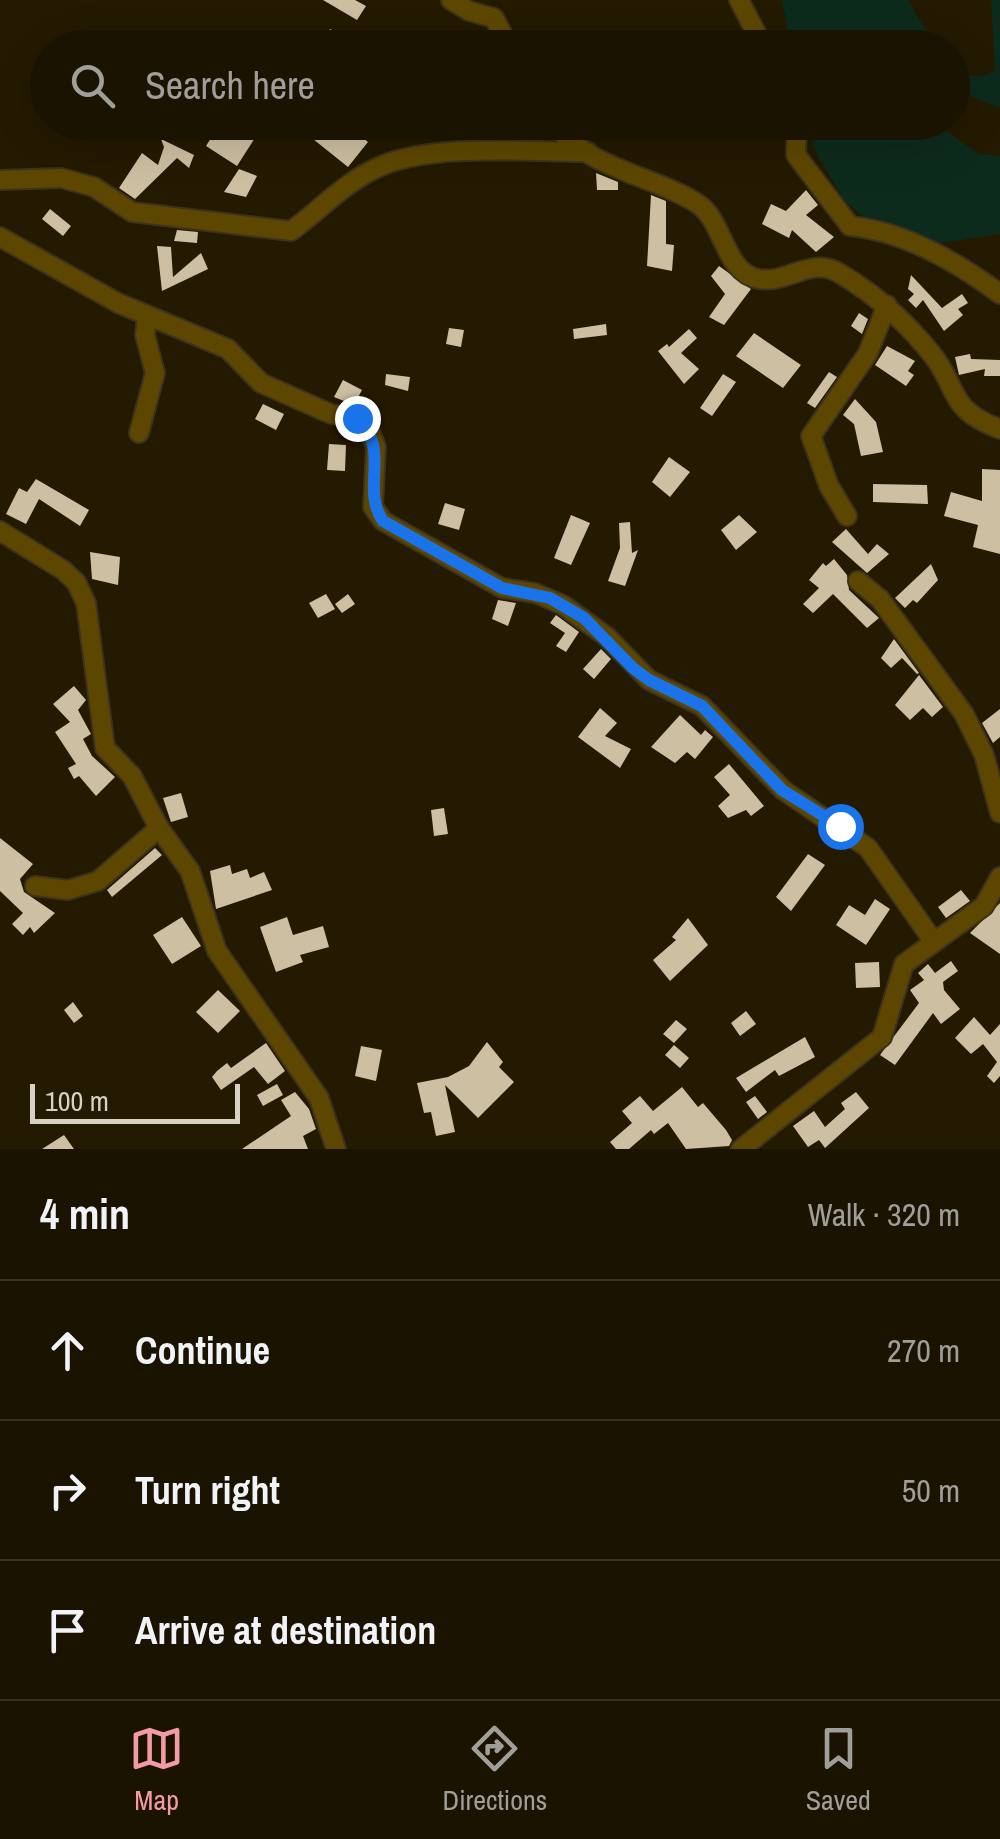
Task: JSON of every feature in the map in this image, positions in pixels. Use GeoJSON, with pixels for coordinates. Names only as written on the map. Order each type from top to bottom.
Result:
{"type":"FeatureCollection","features":[{"type":"Feature","properties":{"kind":"street"},"geometry":{"type":"LineString","coordinates":[[451,0],[494,18],[500,30]]}},
{"type":"Feature","properties":{"kind":"street"},"geometry":{"type":"LineString","coordinates":[[740,0],[755,30]]}},
{"type":"Feature","properties":{"kind":"street"},"geometry":{"type":"LineString","coordinates":[[570,140],[588,152],[676,190],[704,208],[740,270],[760,280],[827,266],[887,305],[931,353],[948,389],[966,411],[1000,429]]}},
{"type":"Feature","properties":{"kind":"street"},"geometry":{"type":"LineString","coordinates":[[797,140],[796,155],[850,226],[876,228],[950,261],[1000,294]]}},
{"type":"Feature","properties":{"kind":"street"},"geometry":{"type":"LineString","coordinates":[[0,180],[61,178],[94,187],[132,212],[291,231],[378,167],[410,157],[452,152],[588,152]]}},
{"type":"Feature","properties":{"kind":"street"},"geometry":{"type":"LineString","coordinates":[[0,237],[147,316],[228,349],[261,383],[331,414],[357,418],[369,429],[376,447],[372,506],[383,521],[502,588],[535,593],[563,605],[584,618],[649,680],[702,706],[782,790],[868,848],[934,942]]}},
{"type":"Feature","properties":{"kind":"street"},"geometry":{"type":"LineString","coordinates":[[847,516],[829,486],[812,436],[868,353],[887,305]]}},
{"type":"Feature","properties":{"kind":"street"},"geometry":{"type":"LineString","coordinates":[[139,433],[155,373],[145,336],[147,316]]}},
{"type":"Feature","properties":{"kind":"street"},"geometry":{"type":"LineString","coordinates":[[0,531],[76,582],[86,603],[106,748],[132,776],[159,828],[190,871],[217,951],[319,1098],[336,1149]]}},
{"type":"Feature","properties":{"kind":"street"},"geometry":{"type":"LineString","coordinates":[[858,581],[880,600],[964,714],[984,755],[1000,813]]}},
{"type":"Feature","properties":{"kind":"street"},"geometry":{"type":"LineString","coordinates":[[35,886],[68,890],[98,881],[159,828]]}},
{"type":"Feature","properties":{"kind":"street"},"geometry":{"type":"LineString","coordinates":[[742,1149],[882,1037],[904,964],[984,906],[1000,877]]}},
{"type":"Feature","properties":{"kind":"green space"},"geometry":{"type":"Polygon","coordinates":[[[782,0],[908,0],[926,30],[788,30],[782,0]]]}},
{"type":"Feature","properties":{"kind":"green space"},"geometry":{"type":"Polygon","coordinates":[[[991,0],[1000,0],[1000,108],[970,96],[970,74],[995,71],[991,0]]]}},
{"type":"Feature","properties":{"kind":"green space"},"geometry":{"type":"Polygon","coordinates":[[[812,140],[959,140],[979,154],[1000,156],[1000,234],[929,245],[870,223],[843,199],[812,140]]]}},
{"type":"Feature","properties":{"kind":"building"},"geometry":{"type":"Polygon","coordinates":[[[323,0],[355,0],[366,6],[357,20],[323,0]]]}},
{"type":"Feature","properties":{"kind":"building"},"geometry":{"type":"Polygon","coordinates":[[[161,140],[194,155],[189,168],[177,158],[135,199],[119,188],[142,153],[158,165],[164,147],[161,140]]]}},
{"type":"Feature","properties":{"kind":"building"},"geometry":{"type":"Polygon","coordinates":[[[210,140],[254,140],[237,166],[206,146],[210,140]]]}},
{"type":"Feature","properties":{"kind":"building"},"geometry":{"type":"Polygon","coordinates":[[[314,140],[366,140],[368,142],[348,167],[314,140]]]}},
{"type":"Feature","properties":{"kind":"building"},"geometry":{"type":"Polygon","coordinates":[[[239,169],[257,176],[246,197],[224,192],[239,169]]]}},
{"type":"Feature","properties":{"kind":"building"},"geometry":{"type":"Polygon","coordinates":[[[596,173],[618,182],[618,190],[597,190],[596,173]]]}},
{"type":"Feature","properties":{"kind":"building"},"geometry":{"type":"Polygon","coordinates":[[[806,190],[818,205],[806,215],[834,237],[816,252],[792,230],[789,238],[762,224],[771,204],[786,211],[806,190]]]}},
{"type":"Feature","properties":{"kind":"building"},"geometry":{"type":"Polygon","coordinates":[[[651,195],[666,201],[666,244],[674,245],[672,271],[647,266],[651,195]]]}},
{"type":"Feature","properties":{"kind":"building"},"geometry":{"type":"Polygon","coordinates":[[[50,209],[71,226],[63,236],[42,219],[50,209]]]}},
{"type":"Feature","properties":{"kind":"building"},"geometry":{"type":"Polygon","coordinates":[[[177,230],[198,232],[197,243],[174,241],[177,230]]]}},
{"type":"Feature","properties":{"kind":"building"},"geometry":{"type":"Polygon","coordinates":[[[157,246],[171,247],[173,277],[201,253],[208,269],[162,291],[157,246]]]}},
{"type":"Feature","properties":{"kind":"building"},"geometry":{"type":"Polygon","coordinates":[[[719,266],[751,289],[724,325],[709,317],[725,294],[711,276],[719,266]]]}},
{"type":"Feature","properties":{"kind":"building"},"geometry":{"type":"Polygon","coordinates":[[[911,275],[942,308],[962,294],[968,303],[958,309],[963,315],[944,331],[923,300],[916,308],[908,300],[914,294],[908,289],[911,275]]]}},
{"type":"Feature","properties":{"kind":"building"},"geometry":{"type":"Polygon","coordinates":[[[859,313],[868,319],[862,334],[851,326],[859,313]]]}},
{"type":"Feature","properties":{"kind":"building"},"geometry":{"type":"Polygon","coordinates":[[[606,324],[607,335],[574,339],[573,329],[606,324]]]}},
{"type":"Feature","properties":{"kind":"building"},"geometry":{"type":"Polygon","coordinates":[[[449,328],[464,330],[461,347],[446,344],[449,328]]]}},
{"type":"Feature","properties":{"kind":"building"},"geometry":{"type":"Polygon","coordinates":[[[689,329],[697,338],[681,353],[699,369],[684,384],[658,351],[667,344],[669,347],[689,329]]]}},
{"type":"Feature","properties":{"kind":"building"},"geometry":{"type":"Polygon","coordinates":[[[754,333],[801,365],[783,388],[736,356],[754,333]]]}},
{"type":"Feature","properties":{"kind":"building"},"geometry":{"type":"Polygon","coordinates":[[[887,346],[915,361],[908,371],[914,375],[906,386],[875,365],[887,346]]]}},
{"type":"Feature","properties":{"kind":"building"},"geometry":{"type":"Polygon","coordinates":[[[970,354],[971,359],[1000,360],[1000,376],[984,376],[985,369],[959,375],[955,357],[970,354]]]}},
{"type":"Feature","properties":{"kind":"building"},"geometry":{"type":"Polygon","coordinates":[[[829,372],[837,377],[815,408],[807,403],[829,372]]]}},
{"type":"Feature","properties":{"kind":"building"},"geometry":{"type":"Polygon","coordinates":[[[386,374],[410,377],[408,391],[385,385],[386,374]]]}},
{"type":"Feature","properties":{"kind":"building"},"geometry":{"type":"Polygon","coordinates":[[[723,374],[736,382],[712,416],[700,408],[723,374]]]}},
{"type":"Feature","properties":{"kind":"building"},"geometry":{"type":"Polygon","coordinates":[[[343,380],[362,390],[354,405],[334,397],[343,380]]]}},
{"type":"Feature","properties":{"kind":"building"},"geometry":{"type":"Polygon","coordinates":[[[855,399],[876,422],[883,452],[861,456],[854,424],[843,415],[855,399]]]}},
{"type":"Feature","properties":{"kind":"building"},"geometry":{"type":"Polygon","coordinates":[[[263,404],[284,414],[276,430],[255,419],[263,404]]]}},
{"type":"Feature","properties":{"kind":"building"},"geometry":{"type":"Polygon","coordinates":[[[329,444],[346,445],[345,471],[327,470],[329,444]]]}},
{"type":"Feature","properties":{"kind":"building"},"geometry":{"type":"Polygon","coordinates":[[[669,457],[690,472],[670,497],[652,482],[669,457]]]}},
{"type":"Feature","properties":{"kind":"building"},"geometry":{"type":"Polygon","coordinates":[[[982,469],[1000,470],[1000,554],[973,547],[978,525],[944,516],[951,492],[982,501],[982,469]]]}},
{"type":"Feature","properties":{"kind":"building"},"geometry":{"type":"Polygon","coordinates":[[[36,479],[89,510],[80,526],[39,499],[26,524],[6,514],[19,488],[27,492],[36,479]]]}},
{"type":"Feature","properties":{"kind":"building"},"geometry":{"type":"Polygon","coordinates":[[[873,484],[927,485],[928,504],[873,502],[873,484]]]}},
{"type":"Feature","properties":{"kind":"building"},"geometry":{"type":"Polygon","coordinates":[[[445,503],[465,509],[459,530],[438,524],[445,503]]]}},
{"type":"Feature","properties":{"kind":"building"},"geometry":{"type":"Polygon","coordinates":[[[571,515],[590,523],[571,565],[554,558],[571,515]]]}},
{"type":"Feature","properties":{"kind":"building"},"geometry":{"type":"Polygon","coordinates":[[[739,515],[757,532],[736,550],[721,530],[739,515]]]}},
{"type":"Feature","properties":{"kind":"building"},"geometry":{"type":"Polygon","coordinates":[[[630,522],[632,553],[638,550],[625,586],[608,581],[620,548],[619,523],[630,522]]]}},
{"type":"Feature","properties":{"kind":"building"},"geometry":{"type":"Polygon","coordinates":[[[846,529],[868,554],[877,544],[889,554],[867,573],[832,542],[846,529]]]}},
{"type":"Feature","properties":{"kind":"building"},"geometry":{"type":"Polygon","coordinates":[[[90,552],[120,557],[118,585],[92,579],[90,552]]]}},
{"type":"Feature","properties":{"kind":"building"},"geometry":{"type":"Polygon","coordinates":[[[834,559],[847,575],[849,590],[879,618],[867,628],[833,594],[813,613],[803,604],[819,588],[809,580],[823,563],[826,566],[834,559]]]}},
{"type":"Feature","properties":{"kind":"building"},"geometry":{"type":"Polygon","coordinates":[[[931,564],[938,580],[917,603],[913,600],[905,608],[895,598],[931,564]]]}},
{"type":"Feature","properties":{"kind":"building"},"geometry":{"type":"Polygon","coordinates":[[[326,594],[335,609],[318,618],[309,603],[326,594]]]}},
{"type":"Feature","properties":{"kind":"building"},"geometry":{"type":"Polygon","coordinates":[[[348,594],[355,604],[342,613],[335,604],[348,594]]]}},
{"type":"Feature","properties":{"kind":"building"},"geometry":{"type":"Polygon","coordinates":[[[498,600],[516,603],[508,626],[492,619],[498,600]]]}},
{"type":"Feature","properties":{"kind":"building"},"geometry":{"type":"Polygon","coordinates":[[[556,615],[579,632],[566,652],[556,646],[565,633],[550,623],[556,615]]]}},
{"type":"Feature","properties":{"kind":"building"},"geometry":{"type":"Polygon","coordinates":[[[894,639],[919,673],[902,658],[891,668],[881,658],[894,639]]]}},
{"type":"Feature","properties":{"kind":"building"},"geometry":{"type":"Polygon","coordinates":[[[601,649],[611,659],[594,679],[583,669],[601,649]]]}},
{"type":"Feature","properties":{"kind":"building"},"geometry":{"type":"Polygon","coordinates":[[[919,675],[943,707],[932,717],[923,708],[910,720],[895,705],[919,675]]]}},
{"type":"Feature","properties":{"kind":"building"},"geometry":{"type":"Polygon","coordinates":[[[74,686],[86,700],[78,710],[91,734],[83,739],[92,756],[115,777],[96,796],[79,776],[74,779],[68,768],[76,764],[55,732],[70,722],[53,704],[74,686]]]}},
{"type":"Feature","properties":{"kind":"building"},"geometry":{"type":"Polygon","coordinates":[[[600,708],[617,723],[605,736],[631,749],[620,768],[578,737],[600,708]]]}},
{"type":"Feature","properties":{"kind":"building"},"geometry":{"type":"Polygon","coordinates":[[[1000,709],[1000,737],[993,743],[982,723],[1000,709]]]}},
{"type":"Feature","properties":{"kind":"building"},"geometry":{"type":"Polygon","coordinates":[[[680,715],[701,735],[705,730],[713,737],[695,759],[687,752],[675,763],[651,747],[680,715]]]}},
{"type":"Feature","properties":{"kind":"building"},"geometry":{"type":"Polygon","coordinates":[[[729,764],[764,806],[751,816],[746,810],[728,818],[718,806],[730,795],[714,777],[729,764]]]}},
{"type":"Feature","properties":{"kind":"building"},"geometry":{"type":"Polygon","coordinates":[[[181,793],[188,817],[171,822],[163,798],[181,793]]]}},
{"type":"Feature","properties":{"kind":"building"},"geometry":{"type":"Polygon","coordinates":[[[444,808],[448,834],[434,836],[431,810],[444,808]]]}},
{"type":"Feature","properties":{"kind":"building"},"geometry":{"type":"Polygon","coordinates":[[[0,838],[33,864],[20,879],[24,892],[55,913],[34,933],[30,927],[23,935],[12,924],[23,913],[0,891],[0,838]]]}},
{"type":"Feature","properties":{"kind":"building"},"geometry":{"type":"Polygon","coordinates":[[[155,848],[162,855],[112,897],[107,890],[155,848]]]}},
{"type":"Feature","properties":{"kind":"building"},"geometry":{"type":"Polygon","coordinates":[[[808,854],[825,865],[791,911],[776,897],[808,854]]]}},
{"type":"Feature","properties":{"kind":"building"},"geometry":{"type":"Polygon","coordinates":[[[230,865],[232,874],[247,869],[250,878],[264,872],[272,890],[216,909],[210,871],[230,865]]]}},
{"type":"Feature","properties":{"kind":"building"},"geometry":{"type":"Polygon","coordinates":[[[961,890],[970,901],[946,918],[938,907],[961,890]]]}},
{"type":"Feature","properties":{"kind":"building"},"geometry":{"type":"Polygon","coordinates":[[[875,899],[890,909],[866,945],[836,925],[849,905],[865,915],[875,899]]]}},
{"type":"Feature","properties":{"kind":"building"},"geometry":{"type":"Polygon","coordinates":[[[1000,903],[1000,954],[970,933],[1000,903]]]}},
{"type":"Feature","properties":{"kind":"building"},"geometry":{"type":"Polygon","coordinates":[[[182,917],[201,946],[172,964],[153,935],[182,917]]]}},
{"type":"Feature","properties":{"kind":"building"},"geometry":{"type":"Polygon","coordinates":[[[287,917],[293,935],[323,926],[329,947],[300,955],[303,962],[276,972],[260,927],[287,917]]]}},
{"type":"Feature","properties":{"kind":"building"},"geometry":{"type":"Polygon","coordinates":[[[688,918],[708,945],[670,981],[653,960],[676,940],[672,937],[688,918]]]}},
{"type":"Feature","properties":{"kind":"building"},"geometry":{"type":"Polygon","coordinates":[[[951,961],[958,971],[943,982],[944,990],[960,1009],[941,1024],[933,1013],[895,1065],[880,1055],[919,1003],[910,990],[924,980],[918,973],[928,964],[935,973],[951,961]]]}},
{"type":"Feature","properties":{"kind":"building"},"geometry":{"type":"Polygon","coordinates":[[[879,962],[880,987],[856,988],[855,963],[879,962]]]}},
{"type":"Feature","properties":{"kind":"building"},"geometry":{"type":"Polygon","coordinates":[[[218,990],[240,1011],[218,1033],[196,1012],[218,990]]]}},
{"type":"Feature","properties":{"kind":"building"},"geometry":{"type":"Polygon","coordinates":[[[73,1002],[83,1016],[74,1023],[64,1010],[73,1002]]]}},
{"type":"Feature","properties":{"kind":"building"},"geometry":{"type":"Polygon","coordinates":[[[746,1011],[756,1024],[740,1036],[731,1023],[746,1011]]]}},
{"type":"Feature","properties":{"kind":"building"},"geometry":{"type":"Polygon","coordinates":[[[974,1017],[990,1035],[1000,1024],[1000,1076],[994,1083],[987,1076],[997,1062],[983,1044],[971,1054],[955,1038],[974,1017]]]}},
{"type":"Feature","properties":{"kind":"building"},"geometry":{"type":"Polygon","coordinates":[[[676,1020],[687,1029],[674,1043],[663,1034],[676,1020]]]}},
{"type":"Feature","properties":{"kind":"building"},"geometry":{"type":"Polygon","coordinates":[[[805,1037],[815,1057],[779,1076],[775,1070],[746,1092],[736,1078],[805,1037]]]}},
{"type":"Feature","properties":{"kind":"building"},"geometry":{"type":"Polygon","coordinates":[[[487,1042],[503,1062],[499,1067],[514,1082],[478,1118],[445,1085],[455,1132],[436,1136],[431,1112],[424,1113],[417,1083],[448,1077],[469,1066],[487,1042]]]}},
{"type":"Feature","properties":{"kind":"building"},"geometry":{"type":"Polygon","coordinates":[[[266,1043],[285,1071],[268,1084],[254,1067],[221,1090],[212,1077],[217,1071],[227,1063],[231,1068],[266,1043]]]}},
{"type":"Feature","properties":{"kind":"building"},"geometry":{"type":"Polygon","coordinates":[[[674,1045],[689,1058],[680,1068],[665,1055],[674,1045]]]}},
{"type":"Feature","properties":{"kind":"building"},"geometry":{"type":"Polygon","coordinates":[[[361,1046],[382,1050],[376,1081],[355,1076],[361,1046]]]}},
{"type":"Feature","properties":{"kind":"building"},"geometry":{"type":"Polygon","coordinates":[[[277,1084],[283,1095],[263,1106],[257,1095],[277,1084]]]}},
{"type":"Feature","properties":{"kind":"building"},"geometry":{"type":"Polygon","coordinates":[[[682,1087],[698,1107],[703,1103],[726,1130],[732,1140],[729,1146],[686,1149],[668,1123],[654,1134],[651,1130],[629,1149],[616,1149],[610,1142],[632,1123],[622,1111],[640,1096],[653,1111],[682,1087]]]}},
{"type":"Feature","properties":{"kind":"building"},"geometry":{"type":"Polygon","coordinates":[[[295,1092],[309,1109],[316,1129],[303,1136],[308,1149],[242,1149],[291,1116],[281,1100],[295,1092]]]}},
{"type":"Feature","properties":{"kind":"building"},"geometry":{"type":"Polygon","coordinates":[[[856,1092],[869,1108],[825,1148],[819,1140],[808,1147],[793,1126],[814,1111],[825,1127],[845,1109],[841,1103],[856,1092]]]}},
{"type":"Feature","properties":{"kind":"building"},"geometry":{"type":"Polygon","coordinates":[[[755,1096],[767,1112],[758,1119],[746,1102],[755,1096]]]}},
{"type":"Feature","properties":{"kind":"building"},"geometry":{"type":"Polygon","coordinates":[[[64,1135],[74,1149],[42,1149],[64,1135]]]}},
{"type":"Feature","properties":{"kind":"route"},"geometry":{"type":"LineString","coordinates":[[357,418],[369,429],[376,447],[378,464],[372,506],[383,521],[502,588],[550,598],[584,618],[649,680],[702,706],[750,752],[782,790],[840,826]]}}]}
